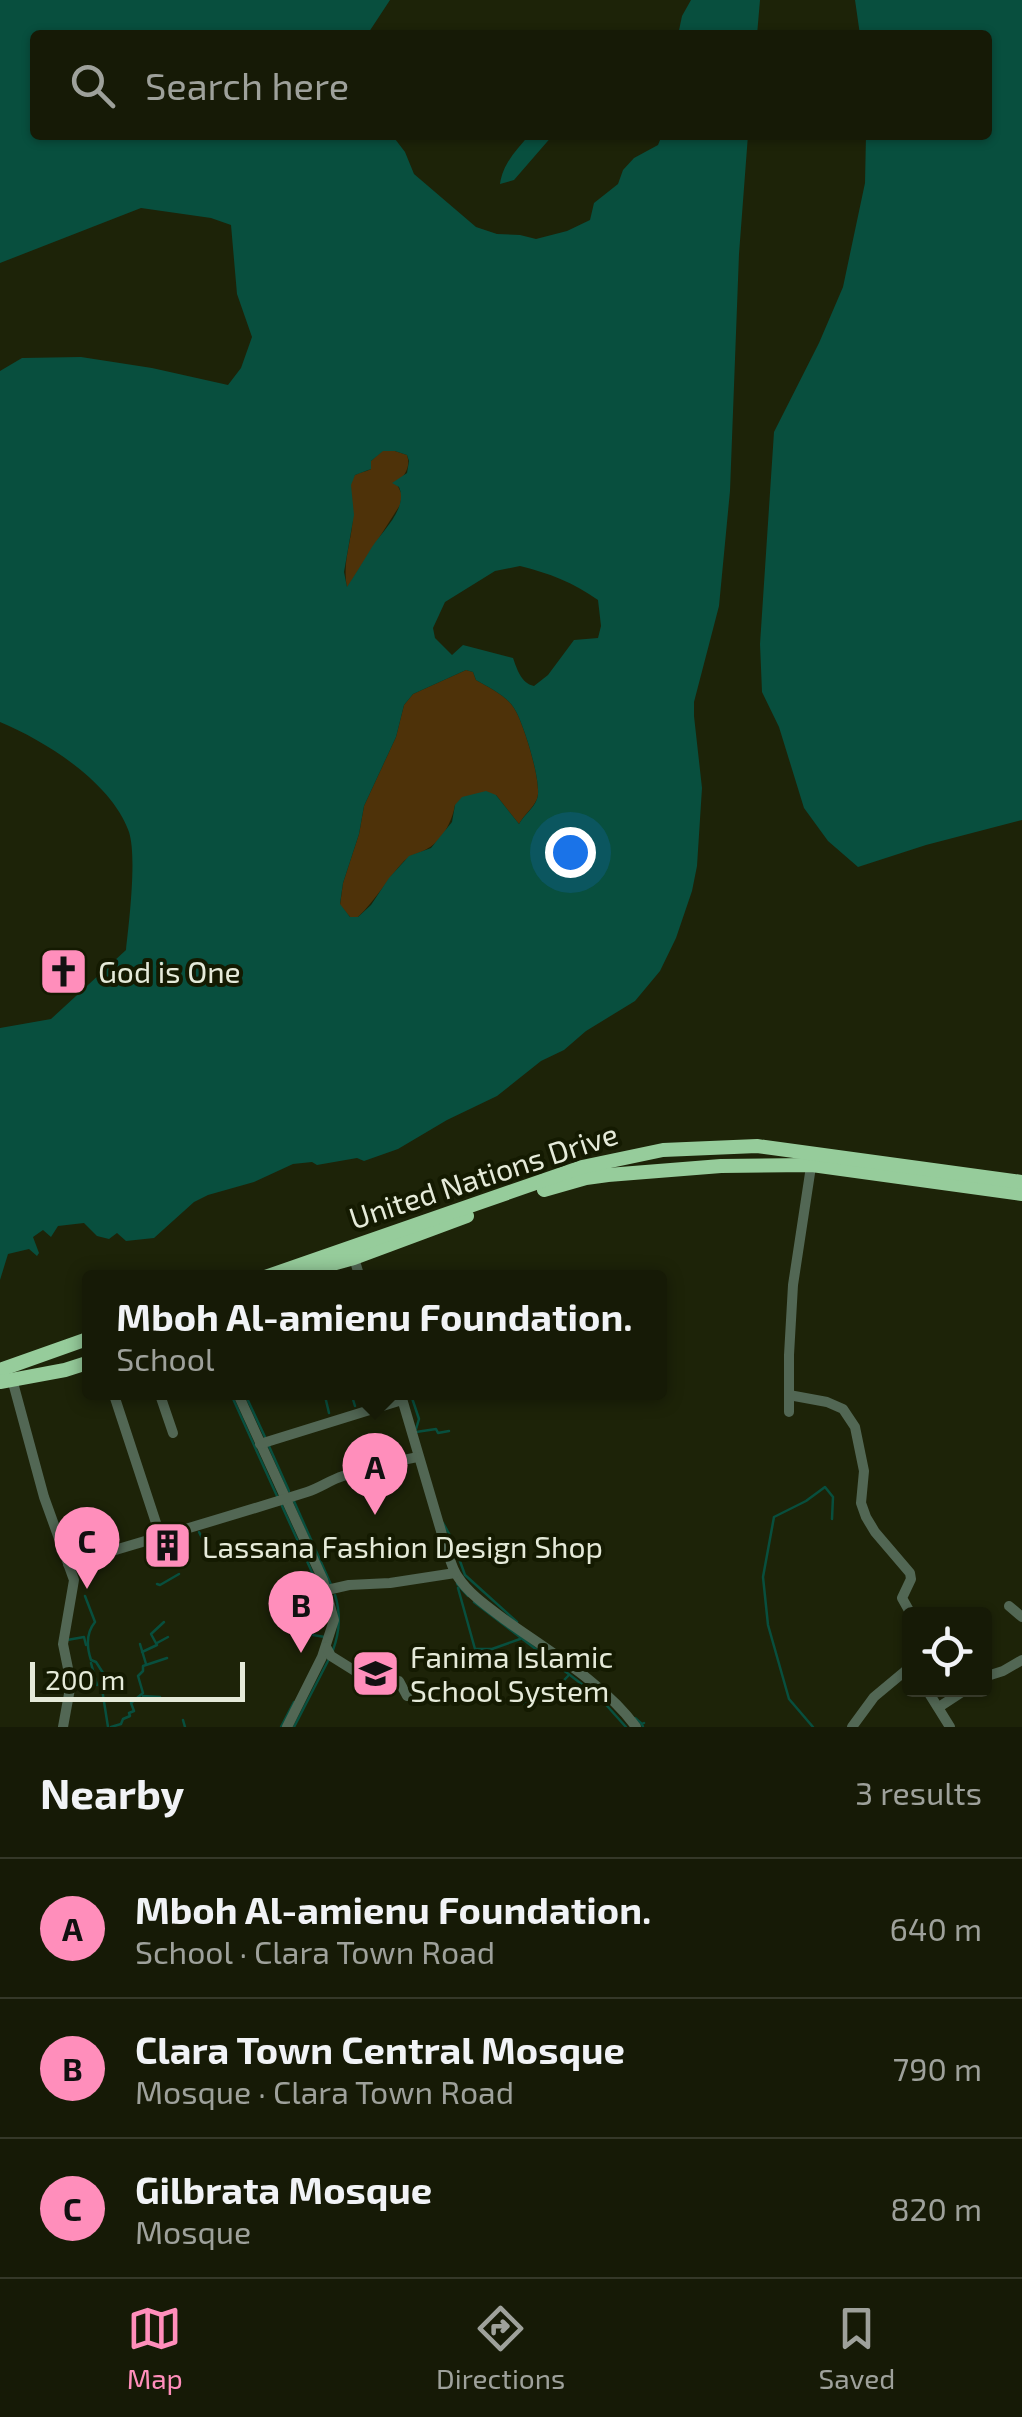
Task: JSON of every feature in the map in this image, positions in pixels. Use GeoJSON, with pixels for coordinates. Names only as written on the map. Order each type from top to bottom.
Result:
{"type":"FeatureCollection","features":[{"type":"Feature","properties":{"kind":"highway"},"geometry":{"type":"LineString","coordinates":[[721,1166],[722,1146]]}},
{"type":"Feature","properties":{"kind":"highway","name":"United Nations Drive"},"geometry":{"type":"LineString","coordinates":[[285,1270],[582,1167],[663,1150],[757,1146],[812,1160],[1022,1194]]}},
{"type":"Feature","properties":{"kind":"highway"},"geometry":{"type":"LineString","coordinates":[[662,1172],[663,1150]]}},
{"type":"Feature","properties":{"kind":"highway","name":"United Nations Drive"},"geometry":{"type":"LineString","coordinates":[[314,1270],[562,1184],[608,1175],[812,1160],[1022,1182]]}},
{"type":"Feature","properties":{"kind":"highway"},"geometry":{"type":"LineString","coordinates":[[4,1377],[82,1342]]}},
{"type":"Feature","properties":{"kind":"highway"},"geometry":{"type":"LineString","coordinates":[[4,1377],[82,1365]]}},
{"type":"Feature","properties":{"kind":"street"},"geometry":{"type":"LineString","coordinates":[[789,1412],[793,1285],[812,1160]]}},
{"type":"Feature","properties":{"kind":"street"},"geometry":{"type":"LineString","coordinates":[[354,1258],[358,1270]]}},
{"type":"Feature","properties":{"kind":"street"},"geometry":{"type":"LineString","coordinates":[[4,1377],[74,1580],[63,1644],[71,1683],[63,1727]]}},
{"type":"Feature","properties":{"kind":"street"},"geometry":{"type":"LineString","coordinates":[[789,1396],[827,1402],[842,1409],[855,1427],[864,1471],[861,1503],[875,1532],[910,1573],[902,1598],[907,1607]]}},
{"type":"Feature","properties":{"kind":"street"},"geometry":{"type":"LineString","coordinates":[[116,1400],[160,1535]]}},
{"type":"Feature","properties":{"kind":"street"},"geometry":{"type":"LineString","coordinates":[[162,1400],[173,1433]]}},
{"type":"Feature","properties":{"kind":"street"},"geometry":{"type":"LineString","coordinates":[[242,1400],[265,1443],[327,1590],[334,1620],[326,1647],[287,1727]]}},
{"type":"Feature","properties":{"kind":"street"},"geometry":{"type":"LineString","coordinates":[[265,1443],[393,1400]]}},
{"type":"Feature","properties":{"kind":"street"},"geometry":{"type":"LineString","coordinates":[[400,1400],[455,1573],[481,1601],[614,1702],[636,1727]]}},
{"type":"Feature","properties":{"kind":"street"},"geometry":{"type":"LineString","coordinates":[[68,1564],[312,1491],[374,1466],[418,1456]]}},
{"type":"Feature","properties":{"kind":"street"},"geometry":{"type":"LineString","coordinates":[[327,1590],[455,1573]]}},
{"type":"Feature","properties":{"kind":"street"},"geometry":{"type":"LineString","coordinates":[[1008,1606],[1022,1617]]}},
{"type":"Feature","properties":{"kind":"street"},"geometry":{"type":"LineString","coordinates":[[326,1647],[331,1656],[354,1671],[377,1664],[392,1683],[399,1681],[407,1696]]}},
{"type":"Feature","properties":{"kind":"street"},"geometry":{"type":"LineString","coordinates":[[992,1675],[1022,1660]]}},
{"type":"Feature","properties":{"kind":"street"},"geometry":{"type":"LineString","coordinates":[[852,1727],[874,1697],[902,1674]]}},
{"type":"Feature","properties":{"kind":"street"},"geometry":{"type":"LineString","coordinates":[[932,1697],[950,1727]]}},
{"type":"Feature","properties":{"kind":"street"},"geometry":{"type":"LineString","coordinates":[[939,1706],[954,1697]]}},
{"type":"Feature","properties":{"kind":"shaded area"},"geometry":{"type":"Polygon","coordinates":[[[383,450],[407,455],[406,471],[397,484],[402,495],[400,505],[347,588],[352,479],[371,469],[371,461],[383,450]]]}},
{"type":"Feature","properties":{"kind":"shaded area"},"geometry":{"type":"Polygon","coordinates":[[[466,670],[514,708],[531,753],[537,799],[519,824],[496,795],[455,805],[441,837],[404,861],[358,917],[350,917],[340,905],[343,883],[364,806],[396,737],[404,705],[413,694],[466,670]]]}},
{"type":"Feature","properties":{"kind":"water"},"geometry":{"type":"Polygon","coordinates":[[[0,0],[390,0],[370,30],[30,30],[30,140],[396,140],[414,174],[476,227],[497,234],[536,239],[590,220],[594,203],[618,184],[623,170],[634,158],[660,140],[748,140],[730,491],[719,606],[694,702],[702,788],[697,866],[676,938],[660,971],[635,1001],[586,1031],[564,1050],[541,1061],[497,1096],[398,1149],[364,1161],[357,1158],[317,1165],[293,1164],[254,1182],[208,1195],[194,1202],[154,1238],[126,1241],[117,1233],[109,1239],[97,1236],[84,1223],[58,1226],[51,1237],[43,1230],[33,1237],[37,1256],[29,1249],[8,1254],[0,1280],[0,1028],[51,1019],[126,950],[132,873],[129,832],[108,797],[57,752],[0,722],[0,371],[22,358],[81,357],[228,385],[241,368],[252,337],[237,294],[231,225],[211,218],[141,208],[0,263],[0,0]],[[383,451],[371,461],[371,469],[355,475],[351,485],[354,515],[344,572],[347,587],[397,513],[401,496],[399,487],[392,483],[407,473],[409,461],[407,455],[383,451]],[[520,566],[495,571],[445,602],[433,628],[435,638],[452,655],[463,645],[513,658],[523,679],[534,686],[548,675],[574,640],[598,638],[598,600],[561,579],[520,566]],[[466,670],[413,694],[404,705],[396,737],[364,806],[343,883],[340,904],[350,917],[358,917],[371,905],[409,856],[431,848],[452,822],[455,805],[462,797],[486,791],[496,795],[519,824],[537,799],[535,767],[518,715],[507,700],[466,670]]]}},
{"type":"Feature","properties":{"kind":"water"},"geometry":{"type":"Polygon","coordinates":[[[691,0],[760,0],[757,30],[679,30],[691,0]]]}},
{"type":"Feature","properties":{"kind":"water"},"geometry":{"type":"Polygon","coordinates":[[[855,0],[1022,0],[1022,820],[858,867],[828,841],[804,808],[779,727],[762,692],[760,644],[774,432],[843,287],[865,183],[866,140],[992,140],[992,30],[859,30],[855,0]]]}},
{"type":"Feature","properties":{"kind":"water"},"geometry":{"type":"Polygon","coordinates":[[[525,140],[549,140],[514,180],[500,184],[525,140]]]}},
{"type":"Feature","properties":{"kind":"waterway"},"geometry":{"type":"LineString","coordinates":[[234,1400],[277,1496]]}},
{"type":"Feature","properties":{"kind":"waterway"},"geometry":{"type":"LineString","coordinates":[[248,1400],[265,1437]]}},
{"type":"Feature","properties":{"kind":"waterway"},"geometry":{"type":"LineString","coordinates":[[326,1400],[329,1413]]}},
{"type":"Feature","properties":{"kind":"waterway"},"geometry":{"type":"LineString","coordinates":[[353,1400],[355,1406]]}},
{"type":"Feature","properties":{"kind":"waterway"},"geometry":{"type":"LineString","coordinates":[[413,1400],[419,1419],[416,1429]]}},
{"type":"Feature","properties":{"kind":"waterway"},"geometry":{"type":"LineString","coordinates":[[416,1432],[449,1431]]}},
{"type":"Feature","properties":{"kind":"waterway"},"geometry":{"type":"LineString","coordinates":[[268,1444],[289,1491]]}},
{"type":"Feature","properties":{"kind":"waterway"},"geometry":{"type":"LineString","coordinates":[[813,1727],[789,1699],[768,1625],[763,1577],[774,1517],[825,1487],[833,1497],[832,1519]]}},
{"type":"Feature","properties":{"kind":"waterway"},"geometry":{"type":"LineString","coordinates":[[293,1499],[332,1587]]}},
{"type":"Feature","properties":{"kind":"waterway"},"geometry":{"type":"LineString","coordinates":[[282,1506],[321,1592]]}},
{"type":"Feature","properties":{"kind":"waterway"},"geometry":{"type":"LineString","coordinates":[[443,1523],[465,1575],[517,1622]]}},
{"type":"Feature","properties":{"kind":"waterway"},"geometry":{"type":"LineString","coordinates":[[199,1532],[209,1560]]}},
{"type":"Feature","properties":{"kind":"waterway"},"geometry":{"type":"LineString","coordinates":[[157,1584],[179,1574]]}},
{"type":"Feature","properties":{"kind":"waterway"},"geometry":{"type":"LineString","coordinates":[[457,1584],[468,1596]]}},
{"type":"Feature","properties":{"kind":"waterway"},"geometry":{"type":"LineString","coordinates":[[458,1588],[475,1649],[492,1649],[520,1639]]}},
{"type":"Feature","properties":{"kind":"waterway"},"geometry":{"type":"LineString","coordinates":[[333,1650],[339,1622],[335,1595]]}},
{"type":"Feature","properties":{"kind":"waterway"},"geometry":{"type":"LineString","coordinates":[[85,1596],[95,1622],[89,1636],[91,1660],[105,1676],[102,1689],[108,1727]]}},
{"type":"Feature","properties":{"kind":"waterway"},"geometry":{"type":"LineString","coordinates":[[474,1602],[600,1698],[626,1727]]}},
{"type":"Feature","properties":{"kind":"waterway"},"geometry":{"type":"LineString","coordinates":[[142,1652],[157,1645],[151,1634],[164,1622]]}},
{"type":"Feature","properties":{"kind":"waterway"},"geometry":{"type":"LineString","coordinates":[[313,1635],[325,1637]]}},
{"type":"Feature","properties":{"kind":"waterway"},"geometry":{"type":"LineString","coordinates":[[67,1640],[84,1637],[86,1645]]}},
{"type":"Feature","properties":{"kind":"waterway"},"geometry":{"type":"LineString","coordinates":[[157,1643],[168,1637]]}},
{"type":"Feature","properties":{"kind":"waterway"},"geometry":{"type":"LineString","coordinates":[[140,1644],[146,1664]]}},
{"type":"Feature","properties":{"kind":"waterway"},"geometry":{"type":"LineString","coordinates":[[294,1727],[330,1657]]}},
{"type":"Feature","properties":{"kind":"waterway"},"geometry":{"type":"LineString","coordinates":[[111,1727],[121,1724],[134,1711],[131,1703],[143,1693],[138,1676],[143,1666],[167,1658]]}},
{"type":"Feature","properties":{"kind":"waterway"},"geometry":{"type":"LineString","coordinates":[[91,1663],[97,1685]]}},
{"type":"Feature","properties":{"kind":"waterway"},"geometry":{"type":"LineString","coordinates":[[524,1704],[540,1696],[547,1698],[568,1676]]}},
{"type":"Feature","properties":{"kind":"waterway"},"geometry":{"type":"LineString","coordinates":[[143,1696],[160,1697]]}},
{"type":"Feature","properties":{"kind":"waterway"},"geometry":{"type":"LineString","coordinates":[[281,1727],[294,1702]]}},
{"type":"Feature","properties":{"kind":"waterway"},"geometry":{"type":"LineString","coordinates":[[635,1718],[642,1724]]}},
{"type":"Feature","properties":{"kind":"waterway"},"geometry":{"type":"LineString","coordinates":[[183,1720],[185,1727]]}},
{"type":"Feature","properties":{"kind":"waterway"},"geometry":{"type":"LineString","coordinates":[[643,1727],[644,1723]]}},
{"type":"Feature","properties":{"kind":"place","name":"God is One"},"geometry":{"type":"Point","coordinates":[63,971]}},
{"type":"Feature","properties":{"kind":"place","name":"Mboh Al-amienu Foundation."},"geometry":{"type":"Point","coordinates":[375,1515]}},
{"type":"Feature","properties":{"kind":"place","name":"Lassana Fashion Design Shop"},"geometry":{"type":"Point","coordinates":[167,1546]}},
{"type":"Feature","properties":{"kind":"place","name":"Gilbrata Mosque"},"geometry":{"type":"Point","coordinates":[87,1589]}},
{"type":"Feature","properties":{"kind":"place","name":"Clara Town Central Mosque"},"geometry":{"type":"Point","coordinates":[301,1653]}},
{"type":"Feature","properties":{"kind":"place","name":"Fanima Islamic School System"},"geometry":{"type":"Point","coordinates":[375,1673]}}]}
